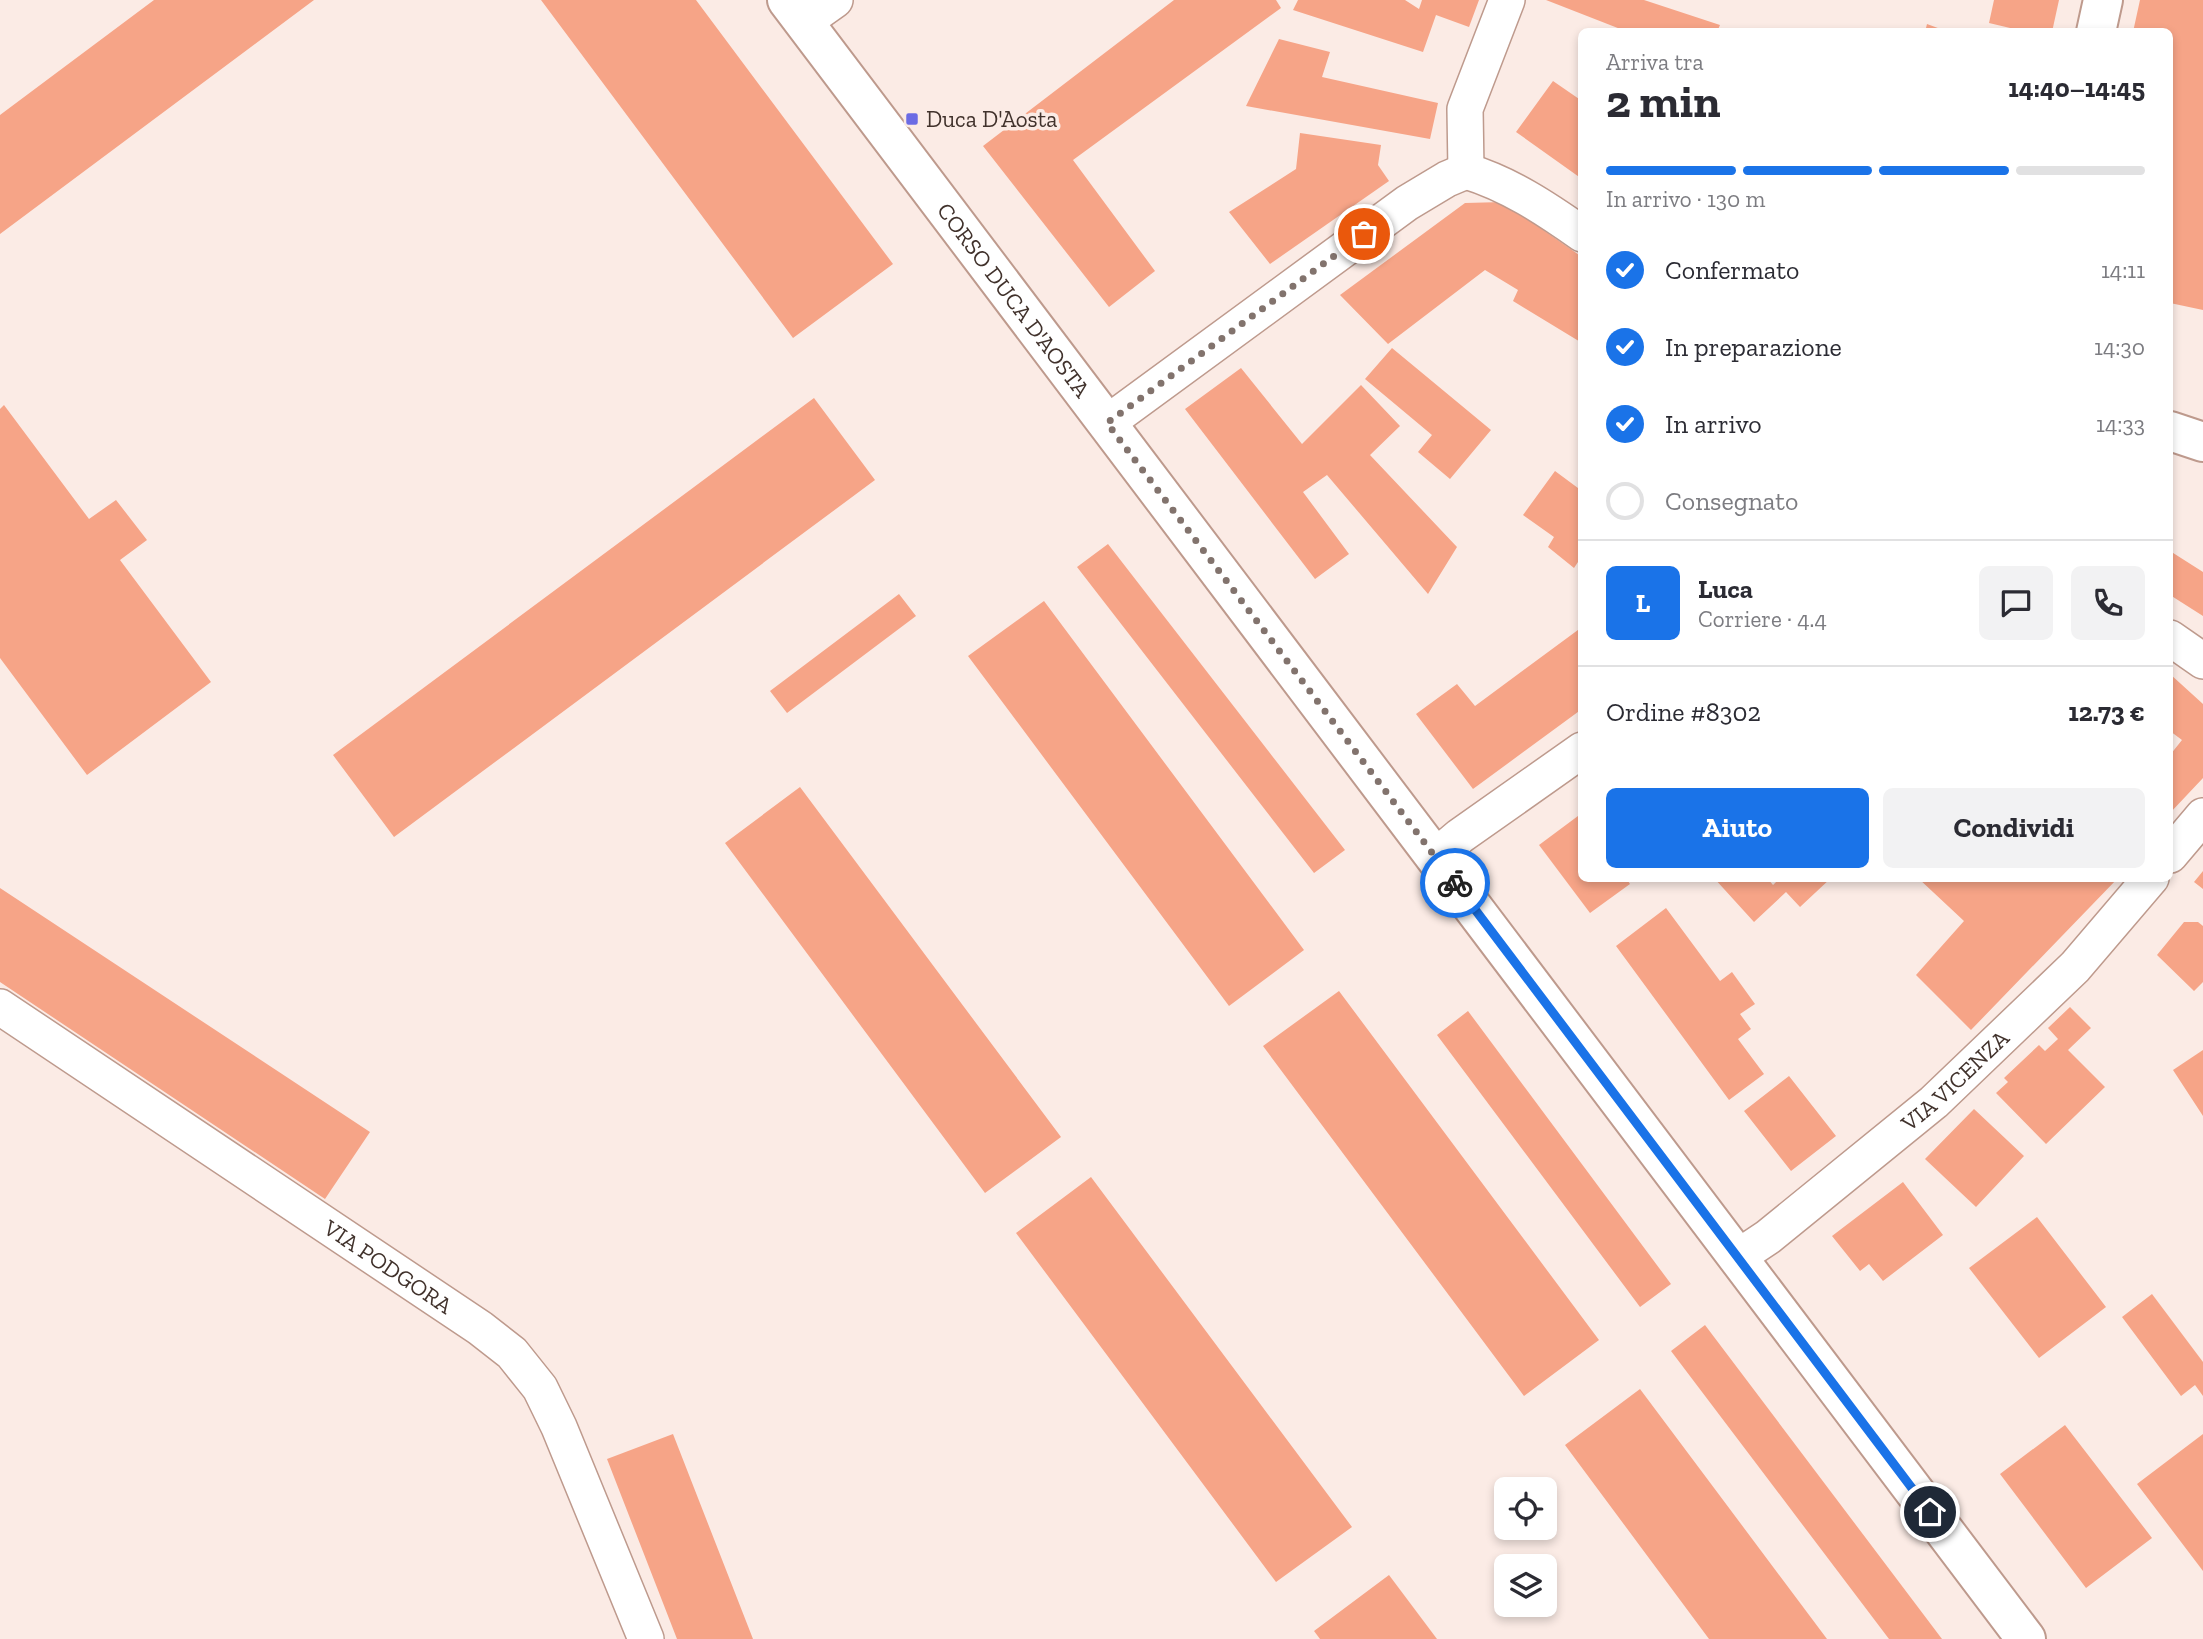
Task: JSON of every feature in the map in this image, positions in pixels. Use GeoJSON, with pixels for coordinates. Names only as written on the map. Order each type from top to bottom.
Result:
{"type":"FeatureCollection","features":[{"type":"Feature","properties":{"kind":"street"},"geometry":{"type":"LineString","coordinates":[[796,11],[835,0]]}},
{"type":"Feature","properties":{"kind":"street"},"geometry":{"type":"LineString","coordinates":[[1466,171],[1465,109],[1507,0]]}},
{"type":"Feature","properties":{"kind":"street"},"geometry":{"type":"LineString","coordinates":[[2097,28],[2103,0]]}},
{"type":"Feature","properties":{"kind":"street","name":"CORSO DUCA D'AOSTA"},"geometry":{"type":"LineString","coordinates":[[796,11],[2026,1639]]}},
{"type":"Feature","properties":{"kind":"street"},"geometry":{"type":"LineString","coordinates":[[1107,423],[1407,203],[1466,171],[1490,178],[1536,202],[1578,231]]}},
{"type":"Feature","properties":{"kind":"street"},"geometry":{"type":"LineString","coordinates":[[2173,432],[2203,442]]}},
{"type":"Feature","properties":{"kind":"street"},"geometry":{"type":"LineString","coordinates":[[2173,640],[2203,661]]}},
{"type":"Feature","properties":{"kind":"street"},"geometry":{"type":"LineString","coordinates":[[1435,857],[1460,836],[1578,753]]}},
{"type":"Feature","properties":{"kind":"street"},"geometry":{"type":"LineString","coordinates":[[2173,851],[2203,816]]}},
{"type":"Feature","properties":{"kind":"street","name":"VIA VICENZA"},"geometry":{"type":"LineString","coordinates":[[1738,1257],[1768,1237],[1934,1102],[2074,967],[2148,882]]}},
{"type":"Feature","properties":{"kind":"street","name":"VIA PODGORA"},"geometry":{"type":"LineString","coordinates":[[0,1007],[480,1328],[512,1353],[540,1388],[559,1427],[646,1639]]}},
{"type":"Feature","properties":{"kind":"building"},"geometry":{"type":"Polygon","coordinates":[[[154,0],[314,0],[0,234],[0,115],[154,0]]]}},
{"type":"Feature","properties":{"kind":"building"},"geometry":{"type":"Polygon","coordinates":[[[541,0],[696,0],[893,264],[793,338],[541,0]]]}},
{"type":"Feature","properties":{"kind":"building"},"geometry":{"type":"Polygon","coordinates":[[[1174,0],[1276,0],[1281,8],[1073,160],[1155,271],[1109,307],[983,146],[1174,0]]]}},
{"type":"Feature","properties":{"kind":"building"},"geometry":{"type":"Polygon","coordinates":[[[1298,0],[1405,0],[1419,9],[1422,0],[1479,0],[1469,27],[1436,15],[1423,52],[1293,10],[1298,0]]]}},
{"type":"Feature","properties":{"kind":"building"},"geometry":{"type":"Polygon","coordinates":[[[1546,0],[1644,0],[1720,25],[1719,28],[1618,28],[1546,0]]]}},
{"type":"Feature","properties":{"kind":"building"},"geometry":{"type":"Polygon","coordinates":[[[1994,0],[2059,0],[2053,28],[2010,28],[1989,23],[1994,0]]]}},
{"type":"Feature","properties":{"kind":"building"},"geometry":{"type":"Polygon","coordinates":[[[2140,0],[2203,0],[2203,310],[2173,304],[2173,28],[2134,28],[2140,0]]]}},
{"type":"Feature","properties":{"kind":"building"},"geometry":{"type":"Polygon","coordinates":[[[1279,39],[1330,52],[1322,77],[1438,103],[1430,139],[1246,106],[1279,39]]]}},
{"type":"Feature","properties":{"kind":"building"},"geometry":{"type":"Polygon","coordinates":[[[1553,81],[1578,98],[1578,176],[1516,132],[1553,81]]]}},
{"type":"Feature","properties":{"kind":"building"},"geometry":{"type":"Polygon","coordinates":[[[1300,133],[1381,145],[1378,165],[1389,181],[1270,264],[1229,212],[1296,169],[1300,133]]]}},
{"type":"Feature","properties":{"kind":"building"},"geometry":{"type":"Polygon","coordinates":[[[1503,202],[1578,254],[1578,341],[1513,301],[1518,290],[1485,270],[1388,344],[1340,295],[1465,203],[1503,202]]]}},
{"type":"Feature","properties":{"kind":"building"},"geometry":{"type":"Polygon","coordinates":[[[1392,348],[1491,430],[1450,479],[1418,452],[1432,435],[1365,379],[1392,348]]]}},
{"type":"Feature","properties":{"kind":"building"},"geometry":{"type":"Polygon","coordinates":[[[1241,368],[1302,444],[1361,385],[1400,426],[1370,455],[1457,547],[1428,594],[1327,475],[1303,492],[1349,554],[1315,579],[1185,409],[1241,368]]]}},
{"type":"Feature","properties":{"kind":"building"},"geometry":{"type":"Polygon","coordinates":[[[814,398],[875,480],[394,837],[333,755],[814,398]]]}},
{"type":"Feature","properties":{"kind":"building"},"geometry":{"type":"Polygon","coordinates":[[[4,405],[89,519],[116,500],[147,540],[120,560],[211,682],[87,775],[0,658],[0,409],[4,405]]]}},
{"type":"Feature","properties":{"kind":"building"},"geometry":{"type":"Polygon","coordinates":[[[1555,471],[1578,488],[1578,562],[1574,568],[1548,547],[1554,537],[1523,515],[1555,471]]]}},
{"type":"Feature","properties":{"kind":"building"},"geometry":{"type":"Polygon","coordinates":[[[1108,544],[1345,850],[1314,873],[1077,567],[1108,544]]]}},
{"type":"Feature","properties":{"kind":"building"},"geometry":{"type":"Polygon","coordinates":[[[2173,553],[2203,572],[2203,616],[2173,597],[2173,553]]]}},
{"type":"Feature","properties":{"kind":"building"},"geometry":{"type":"Polygon","coordinates":[[[899,594],[916,616],[787,713],[770,691],[899,594]]]}},
{"type":"Feature","properties":{"kind":"building"},"geometry":{"type":"Polygon","coordinates":[[[1044,601],[1304,950],[1229,1006],[968,656],[1044,601]]]}},
{"type":"Feature","properties":{"kind":"building"},"geometry":{"type":"Polygon","coordinates":[[[1578,630],[1578,712],[1473,789],[1416,714],[1457,684],[1475,706],[1578,630]]]}},
{"type":"Feature","properties":{"kind":"building"},"geometry":{"type":"Polygon","coordinates":[[[2173,677],[2203,704],[2203,778],[2173,810],[2173,751],[2182,740],[2173,733],[2173,677]]]}},
{"type":"Feature","properties":{"kind":"building"},"geometry":{"type":"Polygon","coordinates":[[[800,787],[1061,1137],[985,1193],[725,843],[800,787]]]}},
{"type":"Feature","properties":{"kind":"building"},"geometry":{"type":"Polygon","coordinates":[[[1578,816],[1578,882],[1630,884],[1590,913],[1539,845],[1578,816]]]}},
{"type":"Feature","properties":{"kind":"building"},"geometry":{"type":"Polygon","coordinates":[[[2203,871],[2203,889],[2194,882],[2203,871]]]}},
{"type":"Feature","properties":{"kind":"building"},"geometry":{"type":"Polygon","coordinates":[[[1718,882],[1770,882],[1773,885],[1776,882],[1827,882],[1800,907],[1786,892],[1754,922],[1718,882]]]}},
{"type":"Feature","properties":{"kind":"building"},"geometry":{"type":"Polygon","coordinates":[[[1922,882],[2114,882],[1971,1030],[1916,975],[1964,921],[1922,882]]]}},
{"type":"Feature","properties":{"kind":"building"},"geometry":{"type":"Polygon","coordinates":[[[0,888],[370,1132],[325,1199],[0,982],[0,888]]]}},
{"type":"Feature","properties":{"kind":"building"},"geometry":{"type":"Polygon","coordinates":[[[1666,908],[1720,981],[1732,972],[1755,1004],[1740,1014],[1751,1029],[1738,1039],[1764,1074],[1729,1100],[1616,946],[1666,908]]]}},
{"type":"Feature","properties":{"kind":"building"},"geometry":{"type":"Polygon","coordinates":[[[2184,922],[2198,922],[2203,926],[2203,982],[2194,991],[2157,955],[2184,922]]]}},
{"type":"Feature","properties":{"kind":"building"},"geometry":{"type":"Polygon","coordinates":[[[1339,991],[1599,1340],[1524,1396],[1263,1046],[1339,991]]]}},
{"type":"Feature","properties":{"kind":"building"},"geometry":{"type":"Polygon","coordinates":[[[2070,1007],[2091,1028],[2068,1050],[2105,1087],[2046,1144],[1996,1093],[2008,1082],[2004,1078],[2039,1045],[2045,1051],[2058,1039],[2048,1028],[2070,1007]]]}},
{"type":"Feature","properties":{"kind":"building"},"geometry":{"type":"Polygon","coordinates":[[[1468,1011],[1671,1284],[1640,1307],[1437,1035],[1468,1011]]]}},
{"type":"Feature","properties":{"kind":"building"},"geometry":{"type":"Polygon","coordinates":[[[2203,1050],[2203,1116],[2173,1070],[2203,1050]]]}},
{"type":"Feature","properties":{"kind":"building"},"geometry":{"type":"Polygon","coordinates":[[[1789,1076],[1836,1136],[1791,1171],[1744,1111],[1789,1076]]]}},
{"type":"Feature","properties":{"kind":"building"},"geometry":{"type":"Polygon","coordinates":[[[1974,1109],[2024,1156],[1976,1207],[1925,1159],[1974,1109]]]}},
{"type":"Feature","properties":{"kind":"building"},"geometry":{"type":"Polygon","coordinates":[[[1091,1177],[1352,1527],[1276,1582],[1016,1233],[1091,1177]]]}},
{"type":"Feature","properties":{"kind":"building"},"geometry":{"type":"Polygon","coordinates":[[[1903,1182],[1943,1235],[1883,1281],[1869,1264],[1860,1271],[1832,1236],[1903,1182]]]}},
{"type":"Feature","properties":{"kind":"building"},"geometry":{"type":"Polygon","coordinates":[[[2037,1217],[2106,1307],[2039,1358],[1969,1268],[2037,1217]]]}},
{"type":"Feature","properties":{"kind":"building"},"geometry":{"type":"Polygon","coordinates":[[[2152,1294],[2203,1362],[2203,1396],[2195,1385],[2181,1396],[2122,1317],[2152,1294]]]}},
{"type":"Feature","properties":{"kind":"building"},"geometry":{"type":"Polygon","coordinates":[[[1705,1325],[1942,1639],[1889,1639],[1671,1351],[1705,1325]]]}},
{"type":"Feature","properties":{"kind":"building"},"geometry":{"type":"Polygon","coordinates":[[[1640,1389],[1827,1639],[1709,1639],[1565,1445],[1640,1389]]]}},
{"type":"Feature","properties":{"kind":"building"},"geometry":{"type":"Polygon","coordinates":[[[2065,1425],[2152,1538],[2086,1588],[2000,1474],[2065,1425]]]}},
{"type":"Feature","properties":{"kind":"building"},"geometry":{"type":"Polygon","coordinates":[[[673,1434],[753,1639],[677,1639],[607,1459],[673,1434]]]}},
{"type":"Feature","properties":{"kind":"building"},"geometry":{"type":"Polygon","coordinates":[[[2203,1434],[2203,1571],[2137,1484],[2203,1434]]]}},
{"type":"Feature","properties":{"kind":"building"},"geometry":{"type":"Polygon","coordinates":[[[1389,1575],[1437,1639],[1320,1639],[1314,1631],[1389,1575]]]}},
{"type":"Feature","properties":{"kind":"way so far"},"geometry":{"type":"LineString","coordinates":[[1364,234],[1107,423],[1455,883]]}},
{"type":"Feature","properties":{"kind":"place","name":"Duca D'Aosta"},"geometry":{"type":"Point","coordinates":[912,119]}},
{"type":"Feature","properties":{"kind":"route"},"geometry":{"type":"LineString","coordinates":[[1455,883],[1930,1512]]}}]}
